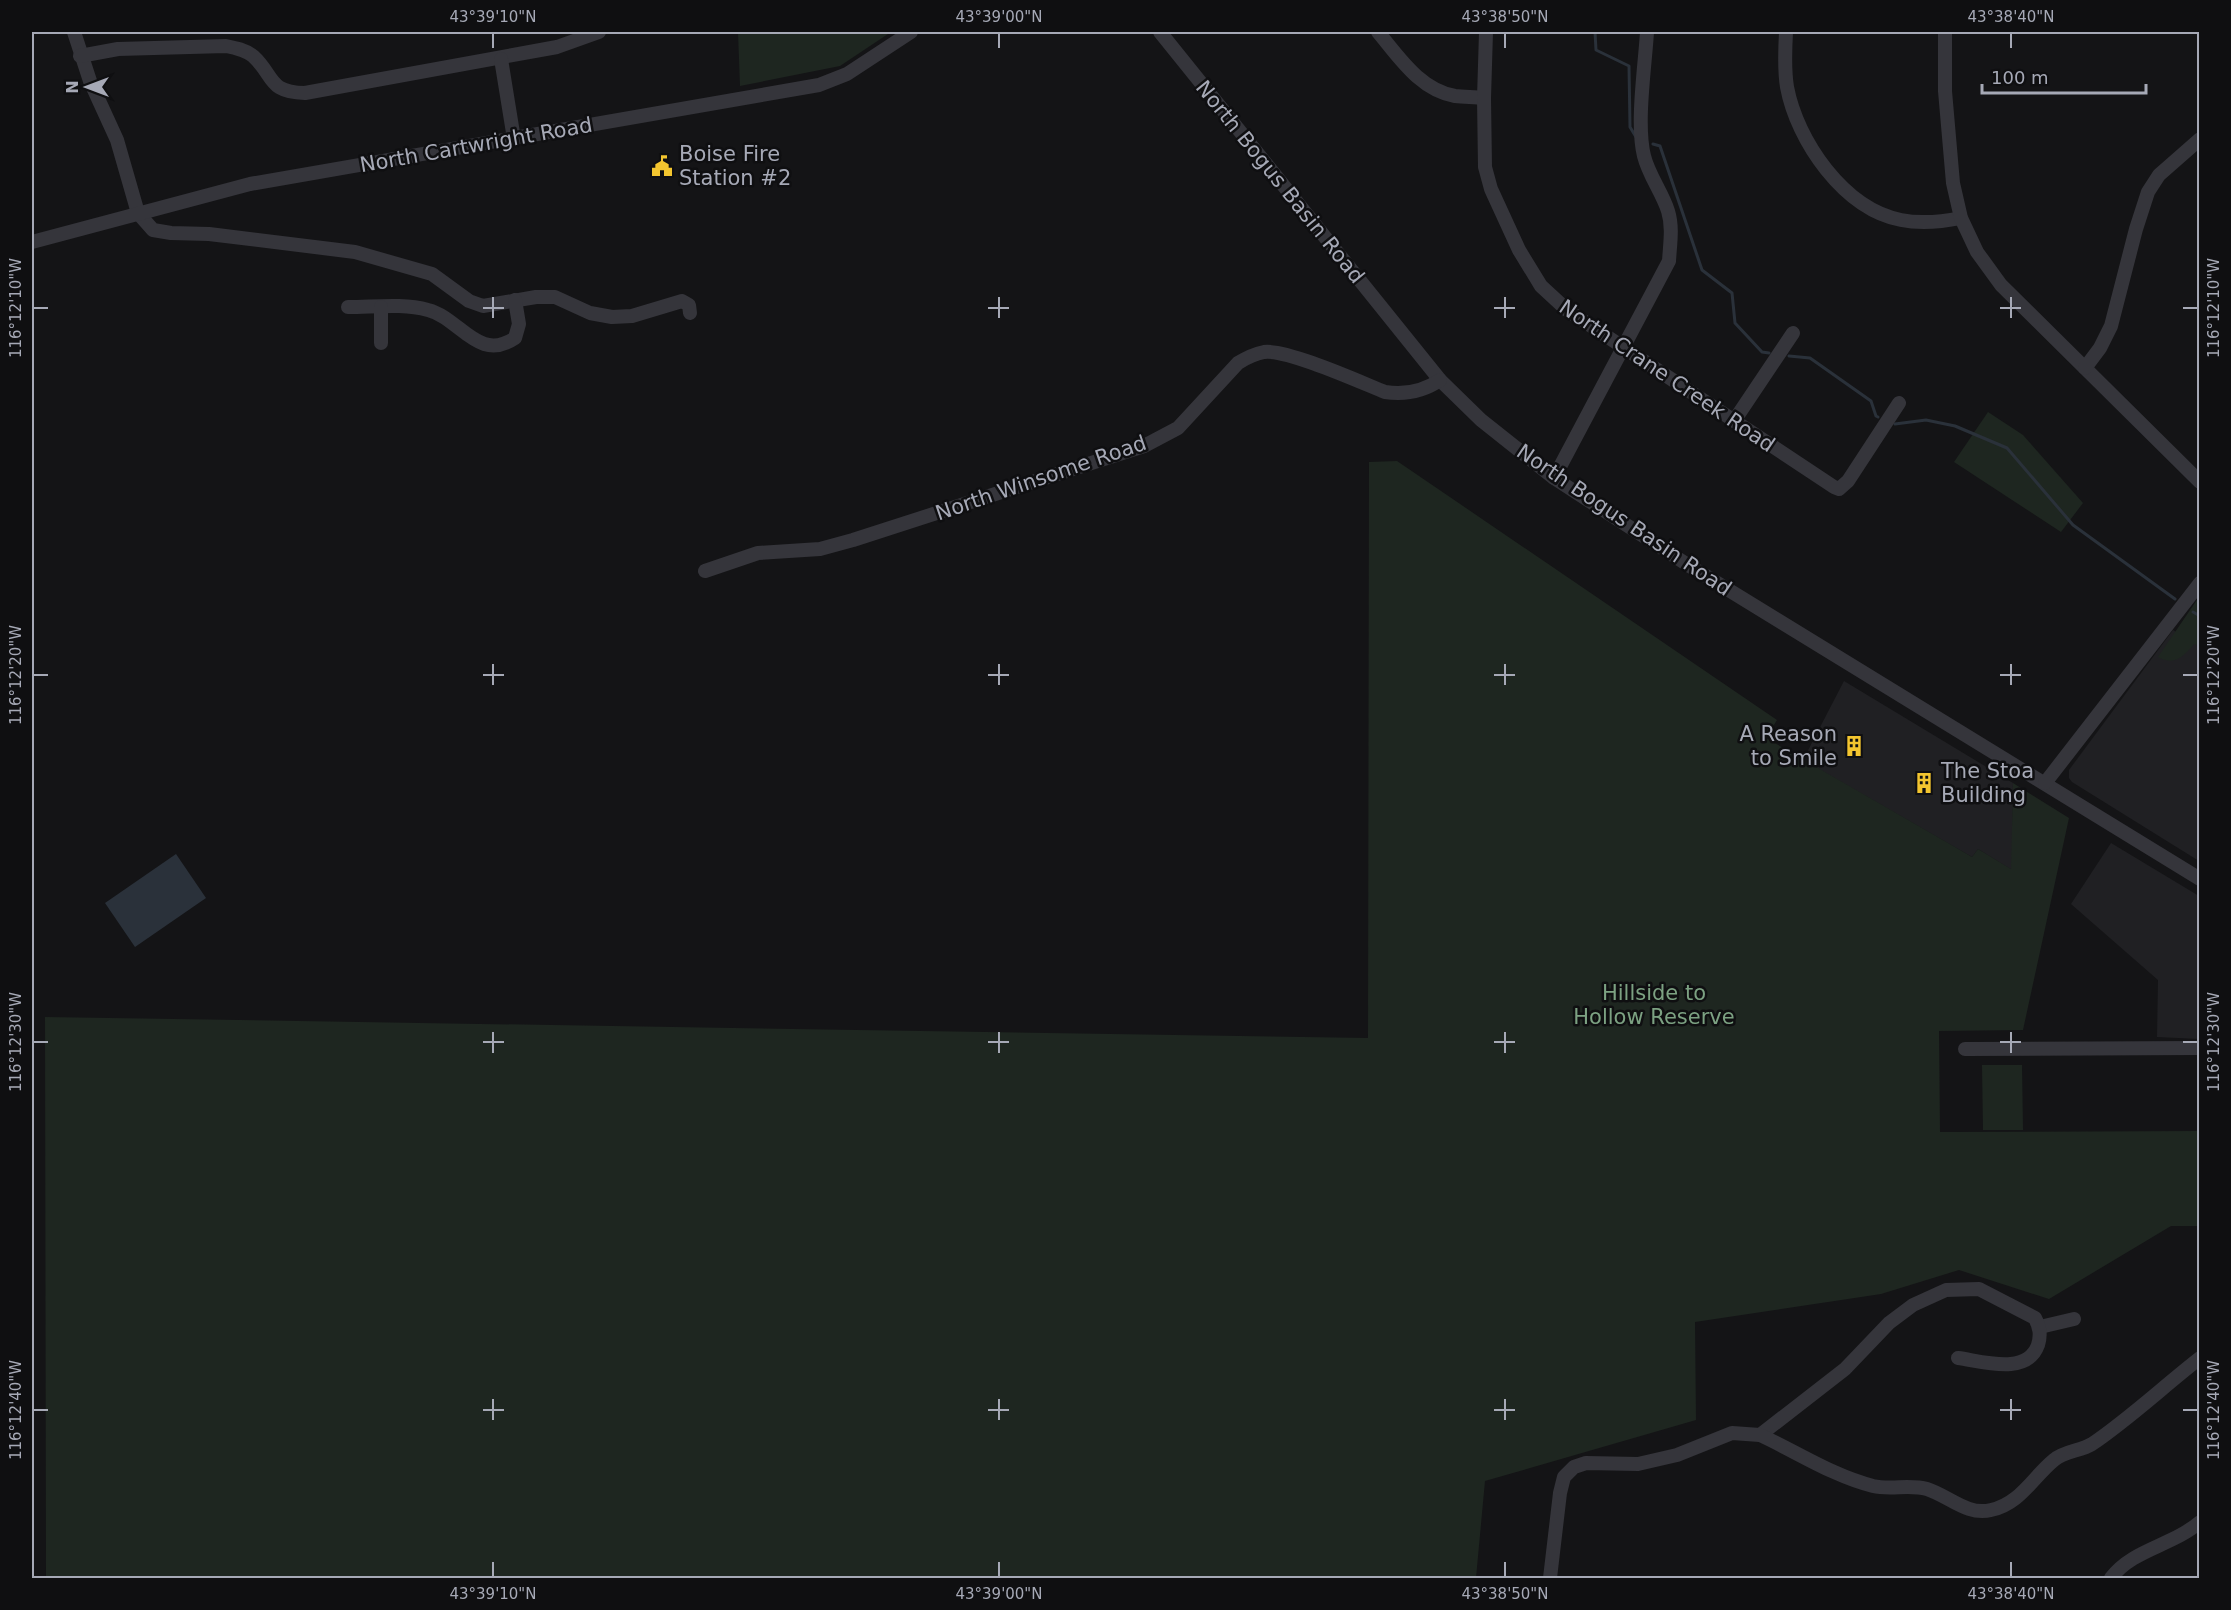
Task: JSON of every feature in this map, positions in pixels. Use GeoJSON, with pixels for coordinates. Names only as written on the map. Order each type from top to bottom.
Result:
{"type":"FeatureCollection","features":[{"type":"Feature","properties":{"kind":"street"},"geometry":{"type":"LineString","coordinates":[[74,32],[80,56],[117,140],[138,213],[153,230],[208,234],[355,252],[432,273],[469,301],[483,306],[515,300],[555,297],[590,313],[612,317],[632,316],[682,301],[689,305],[690,313]]}},
{"type":"Feature","properties":{"kind":"street"},"geometry":{"type":"LineString","coordinates":[[80,56],[118,49],[226,46],[240,49],[254,57],[277,86],[298,93],[557,47],[599,32]]}},
{"type":"Feature","properties":{"kind":"street","name":"North Cartwright Road"},"geometry":{"type":"LineString","coordinates":[[32,242],[250,184],[819,85],[847,74],[911,32]]}},
{"type":"Feature","properties":{"kind":"street","name":"North Bogus Basin Road"},"geometry":{"type":"LineString","coordinates":[[1160,32],[1440,380],[1481,420],[1554,478],[1688,566],[2199,879]]}},
{"type":"Feature","properties":{"kind":"street"},"geometry":{"type":"LineString","coordinates":[[1378,32],[1417,78],[1437,90],[1454,96],[1484,98]]}},
{"type":"Feature","properties":{"kind":"street","name":"North Crane Creek Road"},"geometry":{"type":"LineString","coordinates":[[1486,32],[1485,167],[1491,189],[1519,250],[1541,286],[1552,297],[1623,349],[1827,484],[1839,489],[1848,481],[1899,403]]}},
{"type":"Feature","properties":{"kind":"street"},"geometry":{"type":"LineString","coordinates":[[1554,478],[1669,261],[1671,231],[1668,210],[1643,154],[1641,128],[1647,32]]}},
{"type":"Feature","properties":{"kind":"street"},"geometry":{"type":"LineString","coordinates":[[1786,32],[1787,87],[1796,121],[1815,155],[1841,186],[1875,211],[1900,220],[1925,223],[1961,218]]}},
{"type":"Feature","properties":{"kind":"street"},"geometry":{"type":"LineString","coordinates":[[1945,32],[1945,91],[1953,183],[1961,218],[1977,252],[2001,285],[2199,482]]}},
{"type":"Feature","properties":{"kind":"street"},"geometry":{"type":"LineString","coordinates":[[501,58],[514,139]]}},
{"type":"Feature","properties":{"kind":"street"},"geometry":{"type":"LineString","coordinates":[[2085,368],[2100,348],[2111,326],[2148,192],[2159,175],[2199,139]]}},
{"type":"Feature","properties":{"kind":"street"},"geometry":{"type":"LineString","coordinates":[[348,307],[411,307],[428,310],[442,315],[474,341],[505,345],[515,338],[519,324],[515,300]]}},
{"type":"Feature","properties":{"kind":"street"},"geometry":{"type":"LineString","coordinates":[[381,307],[381,343]]}},
{"type":"Feature","properties":{"kind":"street"},"geometry":{"type":"LineString","coordinates":[[1734,421],[1793,333]]}},
{"type":"Feature","properties":{"kind":"street","name":"North Winsome Road"},"geometry":{"type":"LineString","coordinates":[[705,572],[758,554],[820,549],[853,540],[1144,446],[1178,428],[1238,363],[1249,356],[1266,352],[1290,356],[1385,392],[1396,394],[1430,387],[1440,380]]}},
{"type":"Feature","properties":{"kind":"street"},"geometry":{"type":"LineString","coordinates":[[2045,783],[2199,583]]}},
{"type":"Feature","properties":{"kind":"street"},"geometry":{"type":"LineString","coordinates":[[1965,1049],[2199,1048]]}},
{"type":"Feature","properties":{"kind":"street"},"geometry":{"type":"LineString","coordinates":[[1760,1435],[1845,1369],[1889,1323],[1913,1305],[1946,1290],[1979,1289],[2035,1318],[2040,1327],[2040,1338],[2036,1351],[2028,1359],[2016,1364],[1958,1358]]}},
{"type":"Feature","properties":{"kind":"street"},"geometry":{"type":"LineString","coordinates":[[2040,1327],[2074,1318]]}},
{"type":"Feature","properties":{"kind":"street"},"geometry":{"type":"LineString","coordinates":[[1550,1578],[1560,1493],[1564,1477],[1574,1467],[1586,1463],[1638,1464],[1677,1455],[1731,1433],[1760,1435],[1851,1479],[1875,1486],[1915,1486],[1974,1511],[1990,1511],[2009,1504],[2055,1458],[2090,1445],[2199,1358]]}},
{"type":"Feature","properties":{"kind":"street"},"geometry":{"type":"LineString","coordinates":[[2110,1578],[2121,1565],[2133,1557],[2176,1538],[2199,1522]]}},
{"type":"Feature","properties":{"kind":"shaded area"},"geometry":{"type":"Polygon","coordinates":[[[2173,630],[2199,646],[2199,861],[2069,778],[2069,770],[2173,630]]]}},
{"type":"Feature","properties":{"kind":"shaded area"},"geometry":{"type":"Polygon","coordinates":[[[1844,681],[2013,783],[2012,870],[1978,849],[1972,857],[1803,760],[1844,681]]]}},
{"type":"Feature","properties":{"kind":"shaded area"},"geometry":{"type":"Polygon","coordinates":[[[2111,843],[2199,896],[2199,1039],[2157,1037],[2158,980],[2071,904],[2111,843]]]}},
{"type":"Feature","properties":{"kind":"shaded area"},"geometry":{"type":"Polygon","coordinates":[[[176,854],[206,898],[135,947],[105,903],[176,854]]]}},
{"type":"Feature","properties":{"kind":"green space"},"geometry":{"type":"Polygon","coordinates":[[[738,32],[891,32],[840,66],[740,86],[738,32]]]}},
{"type":"Feature","properties":{"kind":"green space"},"geometry":{"type":"Polygon","coordinates":[[[1988,412],[2023,435],[2083,503],[2061,532],[1954,462],[1988,412]]]}},
{"type":"Feature","properties":{"kind":"green space","name":"Hillside to Hollow Reserve"},"geometry":{"type":"Polygon","coordinates":[[[1397,461],[1777,720],[1766,738],[1972,857],[1978,849],[2011,869],[2013,783],[2069,818],[2023,1030],[1939,1031],[1940,1132],[2199,1131],[2199,1226],[2171,1226],[2049,1299],[1959,1270],[1881,1294],[1695,1322],[1696,1420],[1485,1481],[1476,1578],[46,1578],[45,1017],[1368,1038],[1369,462],[1397,461]]]}},
{"type":"Feature","properties":{"kind":"green space"},"geometry":{"type":"Polygon","coordinates":[[[2199,597],[2199,646],[2194,644],[2178,659],[2169,661],[2158,657],[2199,597]]]}},
{"type":"Feature","properties":{"kind":"green space"},"geometry":{"type":"Polygon","coordinates":[[[1982,1065],[2022,1065],[2023,1130],[1983,1130],[1982,1065]]]}},
{"type":"Feature","properties":{"kind":"waterway"},"geometry":{"type":"LineString","coordinates":[[1595,32],[1596,50],[1629,66],[1630,127],[1636,137]]}},
{"type":"Feature","properties":{"kind":"waterway"},"geometry":{"type":"LineString","coordinates":[[1653,144],[1660,146],[1702,270],[1732,293],[1735,323],[1762,352],[1769,353]]}},
{"type":"Feature","properties":{"kind":"waterway"},"geometry":{"type":"LineString","coordinates":[[1789,356],[1810,358],[1871,401],[1878,417]]}},
{"type":"Feature","properties":{"kind":"waterway"},"geometry":{"type":"LineString","coordinates":[[1895,424],[1926,420],[1955,426],[2007,448],[2073,525],[2175,599]]}},
{"type":"Feature","properties":{"kind":"waterway"},"geometry":{"type":"LineString","coordinates":[[2193,612],[2200,616]]}},
{"type":"Feature","properties":{"kind":"place","name":"Boise Fire Station #2"},"geometry":{"type":"Point","coordinates":[662,166]}},
{"type":"Feature","properties":{"kind":"place","name":"A Reason to Smile"},"geometry":{"type":"Point","coordinates":[1854,746]}},
{"type":"Feature","properties":{"kind":"place","name":"The Stoa Building"},"geometry":{"type":"Point","coordinates":[1924,783]}}]}
